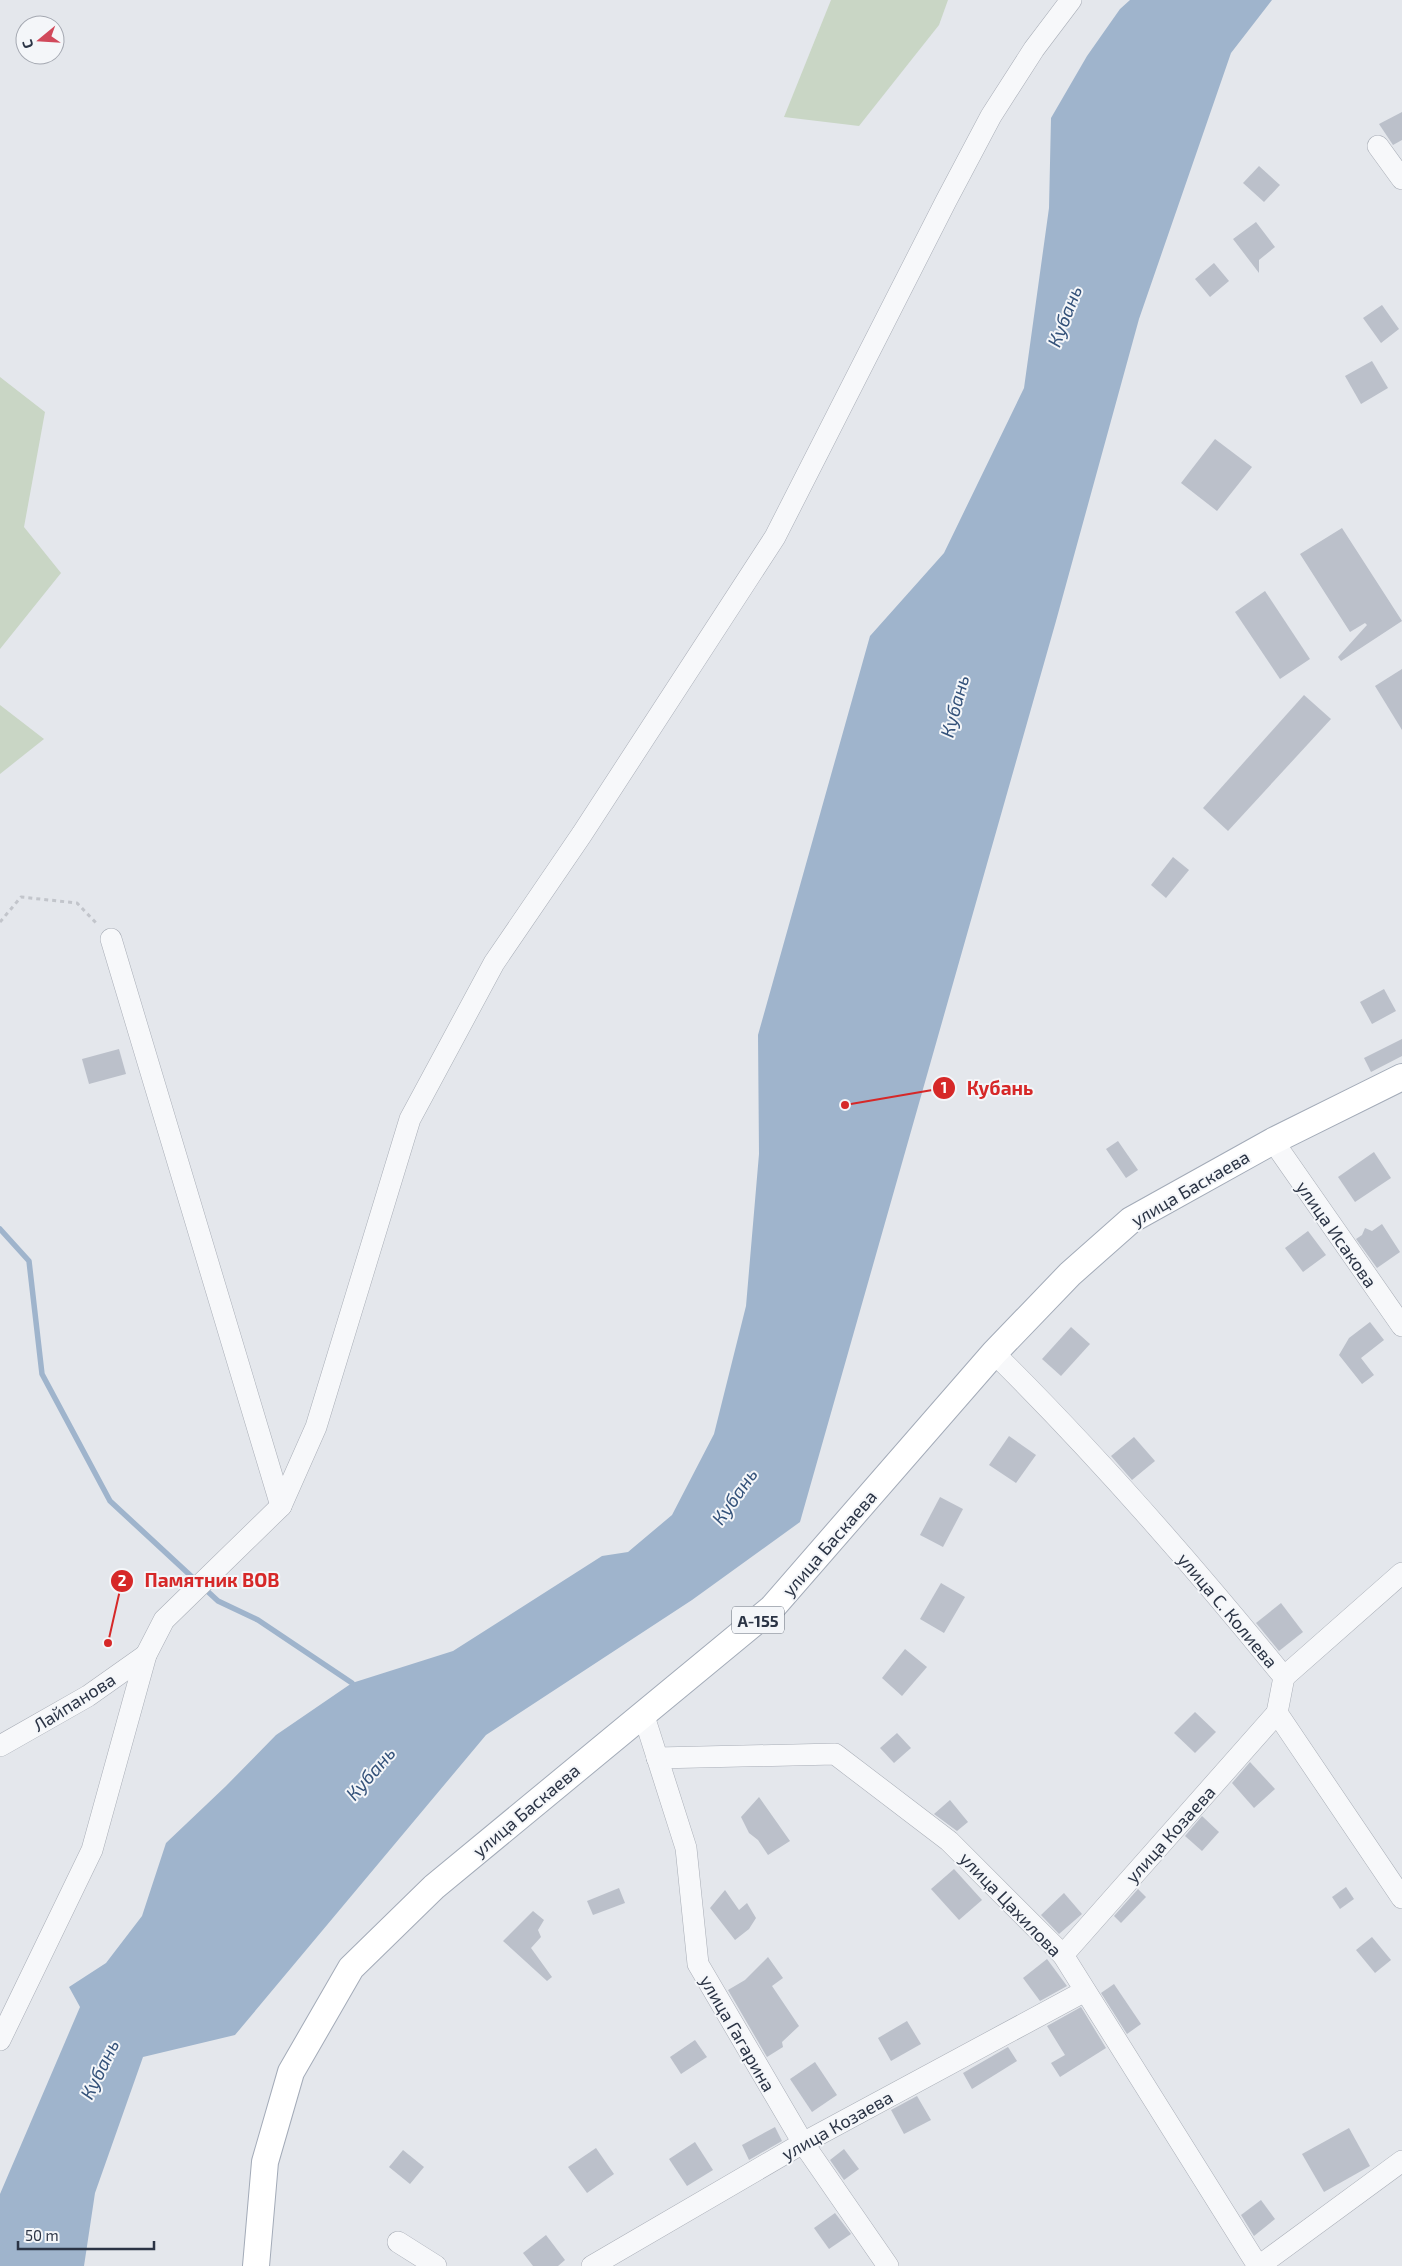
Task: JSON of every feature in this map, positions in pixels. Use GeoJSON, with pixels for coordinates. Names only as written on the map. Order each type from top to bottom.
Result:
{"type":"FeatureCollection","features":[{"type":"Feature","properties":{"kind":"main road","name":"улица Баскаева"},"geometry":{"type":"LineString","coordinates":[[256,2266],[265,2162],[292,2072],[351,1968],[434,1887],[772,1608],[994,1352],[1070,1274],[1131,1220],[1273,1141],[1402,1077]]}},
{"type":"Feature","properties":{"kind":"street"},"geometry":{"type":"LineString","coordinates":[[0,2040],[92,1850],[146,1655],[164,1620],[282,1506],[316,1427],[410,1119],[494,963],[593,818],[775,537],[991,116],[1034,49],[1071,0]]}},
{"type":"Feature","properties":{"kind":"street"},"geometry":{"type":"LineString","coordinates":[[1378,146],[1402,179]]}},
{"type":"Feature","properties":{"kind":"street"},"geometry":{"type":"LineString","coordinates":[[111,939],[282,1506]]}},
{"type":"Feature","properties":{"kind":"street","name":"улица Исакова"},"geometry":{"type":"LineString","coordinates":[[1273,1141],[1402,1326]]}},
{"type":"Feature","properties":{"kind":"street","name":"улица С. Колиева"},"geometry":{"type":"LineString","coordinates":[[994,1352],[1040,1398],[1211,1589],[1284,1676],[1277,1713]]}},
{"type":"Feature","properties":{"kind":"street"},"geometry":{"type":"LineString","coordinates":[[1284,1676],[1402,1573]]}},
{"type":"Feature","properties":{"kind":"street","name":"Лайпанова"},"geometry":{"type":"LineString","coordinates":[[0,1746],[88,1696],[146,1655]]}},
{"type":"Feature","properties":{"kind":"street","name":"улица Гагарина"},"geometry":{"type":"LineString","coordinates":[[643,1713],[686,1848],[698,1964],[802,2143],[888,2266]]}},
{"type":"Feature","properties":{"kind":"street"},"geometry":{"type":"LineString","coordinates":[[1277,1713],[1402,1898]]}},
{"type":"Feature","properties":{"kind":"street","name":"улица Козаева"},"geometry":{"type":"LineString","coordinates":[[1063,1955],[1277,1713]]}},
{"type":"Feature","properties":{"kind":"street","name":"улица Цахилова"},"geometry":{"type":"LineString","coordinates":[[657,1758],[835,1754],[949,1841],[1063,1955],[1258,2266]]}},
{"type":"Feature","properties":{"kind":"street","name":"улица Козаева"},"geometry":{"type":"LineString","coordinates":[[592,2266],[802,2143],[1085,1991]]}},
{"type":"Feature","properties":{"kind":"street"},"geometry":{"type":"LineString","coordinates":[[1258,2266],[1402,2161]]}},
{"type":"Feature","properties":{"kind":"street"},"geometry":{"type":"LineString","coordinates":[[398,2242],[436,2266]]}},
{"type":"Feature","properties":{"kind":"path"},"geometry":{"type":"LineString","coordinates":[[0,922],[21,897],[77,903],[111,939]]}},
{"type":"Feature","properties":{"kind":"green space"},"geometry":{"type":"Polygon","coordinates":[[[831,0],[948,0],[939,25],[859,126],[784,117],[831,0]]]}},
{"type":"Feature","properties":{"kind":"green space"},"geometry":{"type":"Polygon","coordinates":[[[0,377],[45,412],[24,527],[61,573],[0,649],[0,377]]]}},
{"type":"Feature","properties":{"kind":"green space"},"geometry":{"type":"Polygon","coordinates":[[[0,705],[44,739],[0,774],[0,705]]]}},
{"type":"Feature","properties":{"kind":"water"},"geometry":{"type":"Polygon","coordinates":[[[1130,0],[1272,0],[1231,53],[1139,319],[1056,621],[800,1522],[692,1600],[486,1735],[235,2035],[143,2057],[95,2193],[84,2266],[0,2266],[0,2194],[80,2007],[69,1987],[106,1963],[142,1916],[166,1843],[276,1735],[352,1683],[453,1651],[602,1556],[628,1552],[672,1515],[714,1434],[746,1306],[759,1154],[758,1035],[870,636],[944,553],[1024,388],[1049,208],[1051,118],[1087,56],[1120,9],[1130,0]]]}},
{"type":"Feature","properties":{"kind":"building"},"geometry":{"type":"Polygon","coordinates":[[[1402,112],[1402,140],[1393,145],[1379,124],[1402,112]]]}},
{"type":"Feature","properties":{"kind":"building"},"geometry":{"type":"Polygon","coordinates":[[[1259,166],[1280,185],[1264,202],[1243,183],[1259,166]]]}},
{"type":"Feature","properties":{"kind":"building"},"geometry":{"type":"Polygon","coordinates":[[[1256,222],[1275,247],[1259,260],[1259,273],[1233,239],[1256,222]]]}},
{"type":"Feature","properties":{"kind":"building"},"geometry":{"type":"Polygon","coordinates":[[[1214,263],[1229,281],[1210,297],[1195,279],[1214,263]]]}},
{"type":"Feature","properties":{"kind":"building"},"geometry":{"type":"Polygon","coordinates":[[[1382,305],[1399,329],[1381,343],[1363,318],[1382,305]]]}},
{"type":"Feature","properties":{"kind":"building"},"geometry":{"type":"Polygon","coordinates":[[[1372,361],[1388,388],[1361,404],[1345,376],[1372,361]]]}},
{"type":"Feature","properties":{"kind":"building"},"geometry":{"type":"Polygon","coordinates":[[[1215,439],[1252,467],[1217,511],[1181,483],[1215,439]]]}},
{"type":"Feature","properties":{"kind":"building"},"geometry":{"type":"Polygon","coordinates":[[[1342,528],[1402,621],[1341,661],[1338,657],[1367,625],[1365,623],[1350,632],[1300,554],[1342,528]]]}},
{"type":"Feature","properties":{"kind":"building"},"geometry":{"type":"Polygon","coordinates":[[[1265,591],[1310,659],[1280,679],[1235,612],[1265,591]]]}},
{"type":"Feature","properties":{"kind":"building"},"geometry":{"type":"Polygon","coordinates":[[[1402,669],[1402,730],[1375,686],[1402,669]]]}},
{"type":"Feature","properties":{"kind":"building"},"geometry":{"type":"Polygon","coordinates":[[[1304,695],[1331,719],[1228,831],[1203,808],[1304,695]]]}},
{"type":"Feature","properties":{"kind":"building"},"geometry":{"type":"Polygon","coordinates":[[[1173,857],[1189,870],[1166,898],[1151,885],[1173,857]]]}},
{"type":"Feature","properties":{"kind":"building"},"geometry":{"type":"Polygon","coordinates":[[[1384,989],[1396,1011],[1372,1024],[1360,1002],[1384,989]]]}},
{"type":"Feature","properties":{"kind":"building"},"geometry":{"type":"Polygon","coordinates":[[[1402,1039],[1402,1056],[1371,1072],[1364,1058],[1402,1039]]]}},
{"type":"Feature","properties":{"kind":"building"},"geometry":{"type":"Polygon","coordinates":[[[119,1049],[126,1074],[89,1084],[82,1059],[119,1049]]]}},
{"type":"Feature","properties":{"kind":"building"},"geometry":{"type":"Polygon","coordinates":[[[1118,1141],[1138,1170],[1126,1178],[1106,1149],[1118,1141]]]}},
{"type":"Feature","properties":{"kind":"building"},"geometry":{"type":"Polygon","coordinates":[[[1374,1152],[1391,1178],[1355,1202],[1338,1177],[1374,1152]]]}},
{"type":"Feature","properties":{"kind":"building"},"geometry":{"type":"Polygon","coordinates":[[[1382,1224],[1400,1252],[1377,1268],[1356,1239],[1362,1235],[1365,1228],[1372,1231],[1382,1224]]]}},
{"type":"Feature","properties":{"kind":"building"},"geometry":{"type":"Polygon","coordinates":[[[1308,1231],[1326,1255],[1303,1272],[1285,1248],[1308,1231]]]}},
{"type":"Feature","properties":{"kind":"building"},"geometry":{"type":"Polygon","coordinates":[[[1370,1322],[1384,1340],[1361,1358],[1374,1375],[1362,1384],[1339,1355],[1349,1338],[1370,1322]]]}},
{"type":"Feature","properties":{"kind":"building"},"geometry":{"type":"Polygon","coordinates":[[[1071,1327],[1090,1344],[1061,1376],[1042,1359],[1071,1327]]]}},
{"type":"Feature","properties":{"kind":"building"},"geometry":{"type":"Polygon","coordinates":[[[1009,1436],[1036,1455],[1016,1483],[989,1465],[1009,1436]]]}},
{"type":"Feature","properties":{"kind":"building"},"geometry":{"type":"Polygon","coordinates":[[[1134,1437],[1155,1461],[1132,1480],[1111,1456],[1134,1437]]]}},
{"type":"Feature","properties":{"kind":"building"},"geometry":{"type":"Polygon","coordinates":[[[940,1497],[963,1509],[943,1547],[920,1535],[940,1497]]]}},
{"type":"Feature","properties":{"kind":"building"},"geometry":{"type":"Polygon","coordinates":[[[941,1583],[965,1597],[944,1633],[920,1619],[941,1583]]]}},
{"type":"Feature","properties":{"kind":"building"},"geometry":{"type":"Polygon","coordinates":[[[1281,1603],[1303,1632],[1279,1651],[1256,1623],[1281,1603]]]}},
{"type":"Feature","properties":{"kind":"building"},"geometry":{"type":"Polygon","coordinates":[[[905,1649],[927,1667],[902,1696],[882,1678],[905,1649]]]}},
{"type":"Feature","properties":{"kind":"building"},"geometry":{"type":"Polygon","coordinates":[[[1195,1712],[1216,1732],[1195,1753],[1174,1733],[1195,1712]]]}},
{"type":"Feature","properties":{"kind":"building"},"geometry":{"type":"Polygon","coordinates":[[[897,1733],[911,1748],[894,1763],[880,1748],[897,1733]]]}},
{"type":"Feature","properties":{"kind":"building"},"geometry":{"type":"Polygon","coordinates":[[[1250,1762],[1275,1789],[1254,1808],[1232,1783],[1250,1762]]]}},
{"type":"Feature","properties":{"kind":"building"},"geometry":{"type":"Polygon","coordinates":[[[759,1797],[790,1841],[768,1855],[758,1840],[749,1833],[741,1817],[759,1797]]]}},
{"type":"Feature","properties":{"kind":"building"},"geometry":{"type":"Polygon","coordinates":[[[950,1800],[968,1822],[957,1831],[934,1814],[950,1800]]]}},
{"type":"Feature","properties":{"kind":"building"},"geometry":{"type":"Polygon","coordinates":[[[1202,1816],[1219,1832],[1202,1851],[1185,1836],[1202,1816]]]}},
{"type":"Feature","properties":{"kind":"building"},"geometry":{"type":"Polygon","coordinates":[[[954,1869],[982,1900],[959,1920],[931,1889],[954,1869]]]}},
{"type":"Feature","properties":{"kind":"building"},"geometry":{"type":"Polygon","coordinates":[[[1346,1887],[1354,1899],[1340,1909],[1332,1897],[1346,1887]]]}},
{"type":"Feature","properties":{"kind":"building"},"geometry":{"type":"Polygon","coordinates":[[[619,1888],[625,1903],[593,1915],[587,1901],[619,1888]]]}},
{"type":"Feature","properties":{"kind":"building"},"geometry":{"type":"Polygon","coordinates":[[[1138,1889],[1146,1897],[1121,1923],[1114,1916],[1138,1889]]]}},
{"type":"Feature","properties":{"kind":"building"},"geometry":{"type":"Polygon","coordinates":[[[725,1890],[739,1910],[747,1903],[756,1918],[749,1929],[735,1940],[710,1908],[725,1890]]]}},
{"type":"Feature","properties":{"kind":"building"},"geometry":{"type":"Polygon","coordinates":[[[1064,1893],[1082,1914],[1059,1934],[1041,1915],[1064,1893]]]}},
{"type":"Feature","properties":{"kind":"building"},"geometry":{"type":"Polygon","coordinates":[[[533,1911],[544,1920],[538,1930],[541,1937],[531,1948],[552,1977],[547,1981],[503,1941],[533,1911]]]}},
{"type":"Feature","properties":{"kind":"building"},"geometry":{"type":"Polygon","coordinates":[[[1372,1937],[1391,1960],[1375,1973],[1356,1950],[1372,1937]]]}},
{"type":"Feature","properties":{"kind":"building"},"geometry":{"type":"Polygon","coordinates":[[[768,1957],[783,1978],[772,1986],[799,2026],[782,2042],[783,2047],[767,2057],[728,1990],[745,1980],[768,1957]]]}},
{"type":"Feature","properties":{"kind":"building"},"geometry":{"type":"Polygon","coordinates":[[[1047,1959],[1067,1986],[1040,2001],[1023,1978],[1047,1959]]]}},
{"type":"Feature","properties":{"kind":"building"},"geometry":{"type":"Polygon","coordinates":[[[1114,1984],[1141,2024],[1127,2034],[1101,1993],[1114,1984]]]}},
{"type":"Feature","properties":{"kind":"building"},"geometry":{"type":"Polygon","coordinates":[[[1081,2007],[1106,2048],[1060,2077],[1051,2063],[1065,2055],[1047,2026],[1081,2007]]]}},
{"type":"Feature","properties":{"kind":"building"},"geometry":{"type":"Polygon","coordinates":[[[907,2021],[921,2044],[891,2061],[878,2038],[907,2021]]]}},
{"type":"Feature","properties":{"kind":"building"},"geometry":{"type":"Polygon","coordinates":[[[695,2040],[707,2057],[681,2074],[670,2057],[695,2040]]]}},
{"type":"Feature","properties":{"kind":"building"},"geometry":{"type":"Polygon","coordinates":[[[1008,2047],[1017,2061],[972,2089],[963,2073],[1008,2047]]]}},
{"type":"Feature","properties":{"kind":"building"},"geometry":{"type":"Polygon","coordinates":[[[815,2062],[837,2095],[812,2112],[790,2079],[815,2062]]]}},
{"type":"Feature","properties":{"kind":"building"},"geometry":{"type":"Polygon","coordinates":[[[917,2096],[931,2120],[904,2134],[891,2110],[917,2096]]]}},
{"type":"Feature","properties":{"kind":"building"},"geometry":{"type":"Polygon","coordinates":[[[775,2127],[782,2141],[749,2160],[742,2145],[775,2127]]]}},
{"type":"Feature","properties":{"kind":"building"},"geometry":{"type":"Polygon","coordinates":[[[1349,2128],[1370,2166],[1324,2192],[1302,2154],[1349,2128]]]}},
{"type":"Feature","properties":{"kind":"building"},"geometry":{"type":"Polygon","coordinates":[[[695,2142],[713,2170],[687,2186],[669,2159],[695,2142]]]}},
{"type":"Feature","properties":{"kind":"building"},"geometry":{"type":"Polygon","coordinates":[[[596,2148],[614,2174],[587,2193],[568,2167],[596,2148]]]}},
{"type":"Feature","properties":{"kind":"building"},"geometry":{"type":"Polygon","coordinates":[[[844,2149],[859,2169],[844,2180],[830,2160],[844,2149]]]}},
{"type":"Feature","properties":{"kind":"building"},"geometry":{"type":"Polygon","coordinates":[[[403,2150],[424,2167],[410,2184],[389,2167],[403,2150]]]}},
{"type":"Feature","properties":{"kind":"building"},"geometry":{"type":"Polygon","coordinates":[[[1261,2200],[1275,2219],[1254,2236],[1241,2215],[1261,2200]]]}},
{"type":"Feature","properties":{"kind":"building"},"geometry":{"type":"Polygon","coordinates":[[[835,2213],[851,2234],[829,2249],[814,2228],[835,2213]]]}},
{"type":"Feature","properties":{"kind":"building"},"geometry":{"type":"Polygon","coordinates":[[[546,2235],[565,2260],[558,2266],[533,2266],[523,2253],[546,2235]]]}},
{"type":"Feature","properties":{"kind":"waterway"},"geometry":{"type":"LineString","coordinates":[[0,1229],[29,1261],[42,1374],[110,1501],[218,1601],[258,1620],[352,1683],[355,1689]]}},
{"type":"Feature","properties":{"kind":"place","name":"Кубань"},"geometry":{"type":"Point","coordinates":[845,1105]}},
{"type":"Feature","properties":{"kind":"place","name":"Памятник ВОВ"},"geometry":{"type":"Point","coordinates":[108,1643]}}]}
